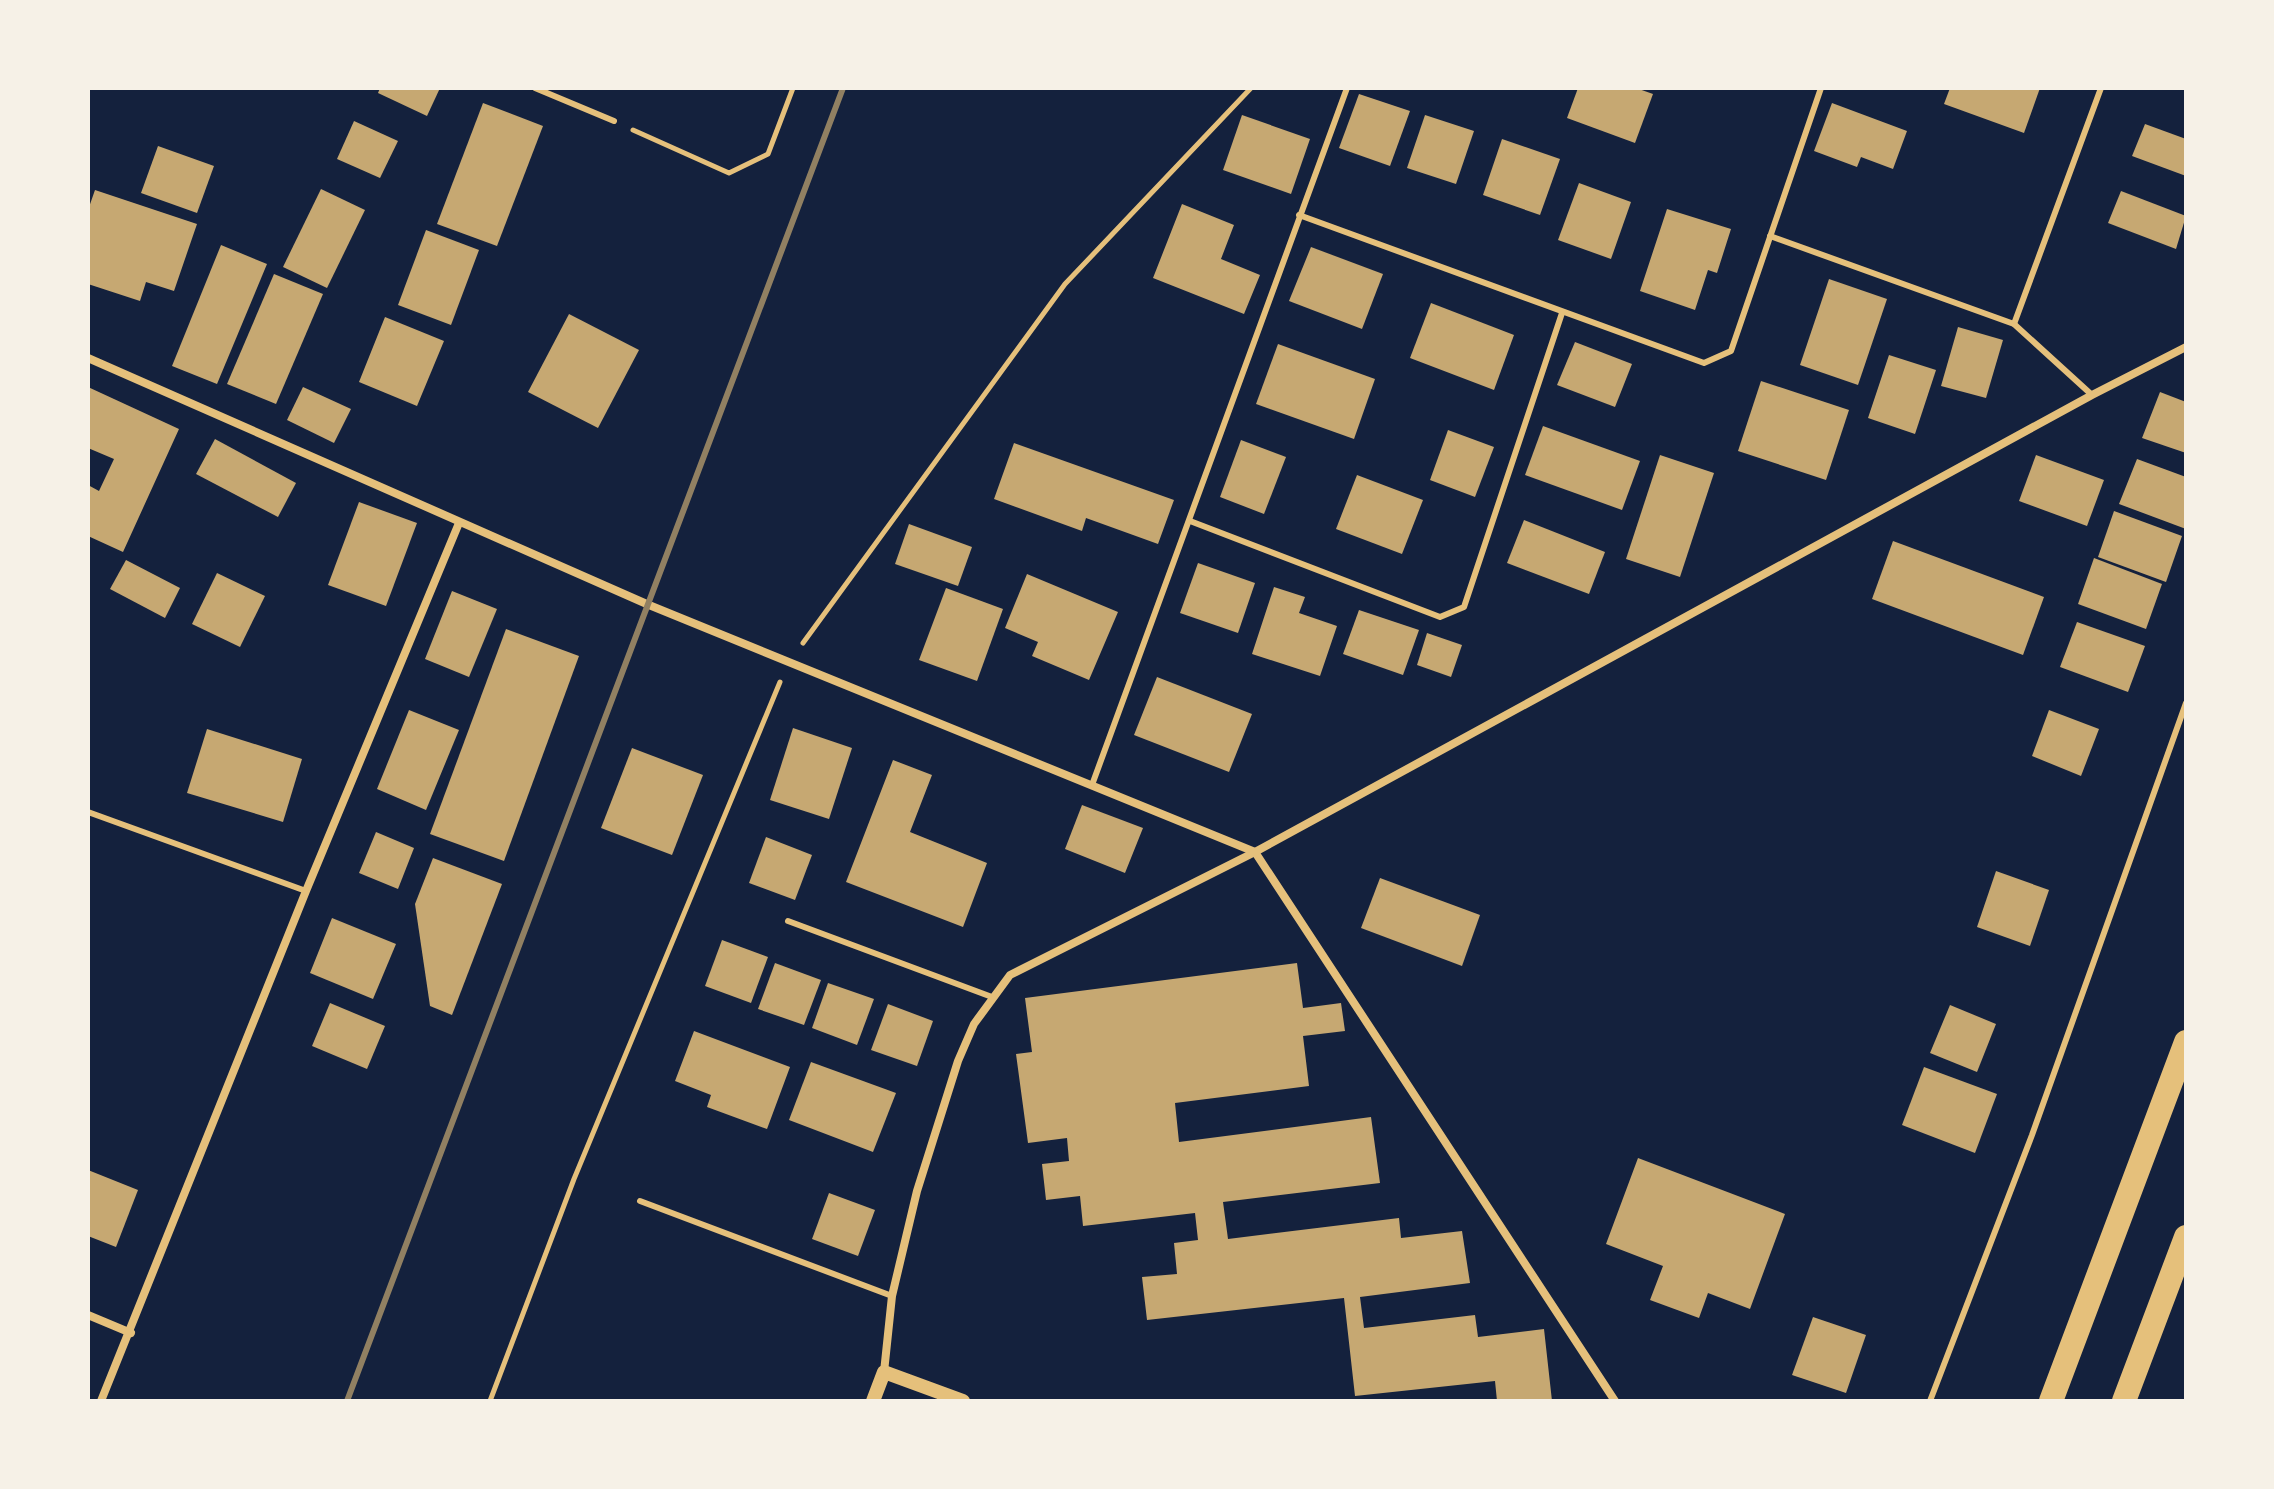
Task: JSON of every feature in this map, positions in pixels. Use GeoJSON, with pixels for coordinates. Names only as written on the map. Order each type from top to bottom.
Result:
{"type":"FeatureCollection","features":[{"type":"Feature","properties":{"kind":"highway"},"geometry":{"type":"LineString","coordinates":[[2051,1401],[2186,1042]]}},
{"type":"Feature","properties":{"kind":"highway"},"geometry":{"type":"LineString","coordinates":[[2124,1401],[2186,1237]]}},
{"type":"Feature","properties":{"kind":"street"},"geometry":{"type":"LineString","coordinates":[[873,1401],[884,1372],[892,1296],[917,1191],[958,1061],[992,997],[1010,975],[1255,852],[2092,395],[2186,347]]}},
{"type":"Feature","properties":{"kind":"street"},"geometry":{"type":"LineString","coordinates":[[88,358],[459,523],[788,662],[1255,852],[1615,1401]]}},
{"type":"Feature","properties":{"kind":"street"},"geometry":{"type":"LineString","coordinates":[[101,1401],[131,1333],[306,891],[459,523]]}},
{"type":"Feature","properties":{"kind":"street"},"geometry":{"type":"LineString","coordinates":[[88,1315],[131,1333]]}},
{"type":"Feature","properties":{"kind":"street"},"geometry":{"type":"LineString","coordinates":[[884,1372],[963,1401]]}},
{"type":"Feature","properties":{"kind":"lane"},"geometry":{"type":"LineString","coordinates":[[535,88],[614,121]]}},
{"type":"Feature","properties":{"kind":"lane"},"geometry":{"type":"LineString","coordinates":[[1092,785],[1347,88]]}},
{"type":"Feature","properties":{"kind":"lane"},"geometry":{"type":"LineString","coordinates":[[1299,215],[1704,363],[1731,351],[1821,88]]}},
{"type":"Feature","properties":{"kind":"lane"},"geometry":{"type":"LineString","coordinates":[[2014,324],[2101,88]]}},
{"type":"Feature","properties":{"kind":"lane"},"geometry":{"type":"LineString","coordinates":[[1770,236],[2014,324],[2092,395]]}},
{"type":"Feature","properties":{"kind":"lane"},"geometry":{"type":"LineString","coordinates":[[1190,521],[1440,617],[1464,607],[1562,313]]}},
{"type":"Feature","properties":{"kind":"lane"},"geometry":{"type":"LineString","coordinates":[[1930,1401],[2032,1135],[2186,703]]}},
{"type":"Feature","properties":{"kind":"lane"},"geometry":{"type":"LineString","coordinates":[[88,812],[306,891]]}},
{"type":"Feature","properties":{"kind":"lane"},"geometry":{"type":"LineString","coordinates":[[788,921],[992,997]]}},
{"type":"Feature","properties":{"kind":"lane"},"geometry":{"type":"LineString","coordinates":[[640,1201],[892,1296]]}},
{"type":"Feature","properties":{"kind":"path"},"geometry":{"type":"LineString","coordinates":[[614,121],[729,173],[768,154],[793,88]]}},
{"type":"Feature","properties":{"kind":"path"},"geometry":{"type":"LineString","coordinates":[[490,1401],[574,1179],[788,662],[1065,284],[1251,88]]}},
{"type":"Feature","properties":{"kind":"building"},"geometry":{"type":"Polygon","coordinates":[[[380,88],[440,88],[427,116],[378,93],[380,88]]]}},
{"type":"Feature","properties":{"kind":"building"},"geometry":{"type":"Polygon","coordinates":[[[1578,88],[1636,88],[1653,94],[1635,143],[1567,118],[1578,88]]]}},
{"type":"Feature","properties":{"kind":"building"},"geometry":{"type":"Polygon","coordinates":[[[1950,88],[2040,88],[2024,133],[1944,104],[1950,88]]]}},
{"type":"Feature","properties":{"kind":"building"},"geometry":{"type":"Polygon","coordinates":[[[1359,94],[1410,111],[1390,166],[1339,148],[1359,94]]]}},
{"type":"Feature","properties":{"kind":"building"},"geometry":{"type":"Polygon","coordinates":[[[483,103],[543,126],[497,246],[437,224],[483,103]]]}},
{"type":"Feature","properties":{"kind":"building"},"geometry":{"type":"Polygon","coordinates":[[[1832,103],[1907,131],[1893,169],[1861,157],[1857,167],[1814,151],[1832,103]]]}},
{"type":"Feature","properties":{"kind":"building"},"geometry":{"type":"Polygon","coordinates":[[[1242,115],[1310,139],[1291,194],[1223,170],[1242,115]]]}},
{"type":"Feature","properties":{"kind":"building"},"geometry":{"type":"Polygon","coordinates":[[[1425,115],[1474,131],[1456,184],[1407,168],[1425,115]]]}},
{"type":"Feature","properties":{"kind":"building"},"geometry":{"type":"Polygon","coordinates":[[[354,121],[398,141],[380,178],[337,159],[354,121]]]}},
{"type":"Feature","properties":{"kind":"building"},"geometry":{"type":"Polygon","coordinates":[[[2145,124],[2186,139],[2186,176],[2132,156],[2145,124]]]}},
{"type":"Feature","properties":{"kind":"building"},"geometry":{"type":"Polygon","coordinates":[[[1502,139],[1560,159],[1540,215],[1483,195],[1502,139]]]}},
{"type":"Feature","properties":{"kind":"building"},"geometry":{"type":"Polygon","coordinates":[[[158,146],[214,166],[197,213],[141,193],[158,146]]]}},
{"type":"Feature","properties":{"kind":"building"},"geometry":{"type":"Polygon","coordinates":[[[1579,183],[1631,202],[1611,259],[1558,240],[1579,183]]]}},
{"type":"Feature","properties":{"kind":"building"},"geometry":{"type":"Polygon","coordinates":[[[321,189],[365,210],[327,288],[283,267],[321,189]]]}},
{"type":"Feature","properties":{"kind":"building"},"geometry":{"type":"Polygon","coordinates":[[[95,190],[197,224],[174,291],[146,282],[140,301],[88,284],[88,210],[95,190]]]}},
{"type":"Feature","properties":{"kind":"building"},"geometry":{"type":"Polygon","coordinates":[[[2121,191],[2186,216],[2176,249],[2108,223],[2121,191]]]}},
{"type":"Feature","properties":{"kind":"building"},"geometry":{"type":"Polygon","coordinates":[[[1182,204],[1234,225],[1221,259],[1260,275],[1244,314],[1153,278],[1182,204]]]}},
{"type":"Feature","properties":{"kind":"building"},"geometry":{"type":"Polygon","coordinates":[[[1667,209],[1731,229],[1717,273],[1708,270],[1695,310],[1640,291],[1667,209]]]}},
{"type":"Feature","properties":{"kind":"building"},"geometry":{"type":"Polygon","coordinates":[[[426,230],[479,250],[451,325],[398,305],[426,230]]]}},
{"type":"Feature","properties":{"kind":"building"},"geometry":{"type":"Polygon","coordinates":[[[221,245],[267,264],[217,384],[172,366],[221,245]]]}},
{"type":"Feature","properties":{"kind":"building"},"geometry":{"type":"Polygon","coordinates":[[[1311,247],[1383,274],[1362,329],[1289,301],[1311,247]]]}},
{"type":"Feature","properties":{"kind":"building"},"geometry":{"type":"Polygon","coordinates":[[[274,274],[323,294],[276,404],[227,384],[274,274]]]}},
{"type":"Feature","properties":{"kind":"building"},"geometry":{"type":"Polygon","coordinates":[[[1829,279],[1887,299],[1858,385],[1800,365],[1829,279]]]}},
{"type":"Feature","properties":{"kind":"building"},"geometry":{"type":"Polygon","coordinates":[[[1431,303],[1514,335],[1494,390],[1410,358],[1431,303]]]}},
{"type":"Feature","properties":{"kind":"building"},"geometry":{"type":"Polygon","coordinates":[[[569,314],[639,350],[598,428],[528,392],[569,314]]]}},
{"type":"Feature","properties":{"kind":"building"},"geometry":{"type":"Polygon","coordinates":[[[385,317],[444,341],[417,406],[359,382],[385,317]]]}},
{"type":"Feature","properties":{"kind":"building"},"geometry":{"type":"Polygon","coordinates":[[[1958,327],[2003,340],[1986,398],[1941,386],[1958,327]]]}},
{"type":"Feature","properties":{"kind":"building"},"geometry":{"type":"Polygon","coordinates":[[[1575,342],[1632,364],[1615,407],[1557,385],[1575,342]]]}},
{"type":"Feature","properties":{"kind":"building"},"geometry":{"type":"Polygon","coordinates":[[[1278,344],[1375,379],[1354,439],[1256,404],[1278,344]]]}},
{"type":"Feature","properties":{"kind":"building"},"geometry":{"type":"Polygon","coordinates":[[[1889,355],[1936,370],[1915,434],[1868,418],[1889,355]]]}},
{"type":"Feature","properties":{"kind":"building"},"geometry":{"type":"Polygon","coordinates":[[[1761,381],[1849,410],[1826,480],[1738,451],[1761,381]]]}},
{"type":"Feature","properties":{"kind":"building"},"geometry":{"type":"Polygon","coordinates":[[[88,387],[179,429],[123,552],[88,536],[88,485],[99,491],[114,459],[88,448],[88,387]]]}},
{"type":"Feature","properties":{"kind":"building"},"geometry":{"type":"Polygon","coordinates":[[[303,387],[351,409],[334,443],[287,420],[303,387]]]}},
{"type":"Feature","properties":{"kind":"building"},"geometry":{"type":"Polygon","coordinates":[[[2160,392],[2186,402],[2186,453],[2142,438],[2160,392]]]}},
{"type":"Feature","properties":{"kind":"building"},"geometry":{"type":"Polygon","coordinates":[[[1543,426],[1640,461],[1622,510],[1525,475],[1543,426]]]}},
{"type":"Feature","properties":{"kind":"building"},"geometry":{"type":"Polygon","coordinates":[[[1448,430],[1494,447],[1475,497],[1430,480],[1448,430]]]}},
{"type":"Feature","properties":{"kind":"building"},"geometry":{"type":"Polygon","coordinates":[[[215,439],[296,483],[278,517],[196,474],[215,439]]]}},
{"type":"Feature","properties":{"kind":"building"},"geometry":{"type":"Polygon","coordinates":[[[1241,440],[1286,457],[1264,514],[1220,497],[1241,440]]]}},
{"type":"Feature","properties":{"kind":"building"},"geometry":{"type":"Polygon","coordinates":[[[1014,443],[1174,500],[1158,544],[1086,518],[1082,531],[994,499],[1014,443]]]}},
{"type":"Feature","properties":{"kind":"building"},"geometry":{"type":"Polygon","coordinates":[[[1660,455],[1714,473],[1680,577],[1626,559],[1660,455]]]}},
{"type":"Feature","properties":{"kind":"building"},"geometry":{"type":"Polygon","coordinates":[[[2036,455],[2104,480],[2087,526],[2019,501],[2036,455]]]}},
{"type":"Feature","properties":{"kind":"building"},"geometry":{"type":"Polygon","coordinates":[[[2137,459],[2186,477],[2186,529],[2119,504],[2137,459]]]}},
{"type":"Feature","properties":{"kind":"building"},"geometry":{"type":"Polygon","coordinates":[[[1357,475],[1423,500],[1402,554],[1336,529],[1357,475]]]}},
{"type":"Feature","properties":{"kind":"building"},"geometry":{"type":"Polygon","coordinates":[[[359,502],[417,523],[386,606],[328,585],[359,502]]]}},
{"type":"Feature","properties":{"kind":"building"},"geometry":{"type":"Polygon","coordinates":[[[2114,511],[2182,536],[2166,582],[2098,557],[2114,511]]]}},
{"type":"Feature","properties":{"kind":"building"},"geometry":{"type":"Polygon","coordinates":[[[1524,520],[1605,552],[1589,594],[1507,563],[1524,520]]]}},
{"type":"Feature","properties":{"kind":"building"},"geometry":{"type":"Polygon","coordinates":[[[909,524],[972,547],[958,586],[895,564],[909,524]]]}},
{"type":"Feature","properties":{"kind":"building"},"geometry":{"type":"Polygon","coordinates":[[[1893,541],[2044,597],[2023,655],[1872,599],[1893,541]]]}},
{"type":"Feature","properties":{"kind":"building"},"geometry":{"type":"Polygon","coordinates":[[[2094,558],[2162,584],[2146,629],[2078,604],[2094,558]]]}},
{"type":"Feature","properties":{"kind":"building"},"geometry":{"type":"Polygon","coordinates":[[[126,560],[180,588],[165,618],[110,589],[126,560]]]}},
{"type":"Feature","properties":{"kind":"building"},"geometry":{"type":"Polygon","coordinates":[[[1198,563],[1255,583],[1238,633],[1180,613],[1198,563]]]}},
{"type":"Feature","properties":{"kind":"building"},"geometry":{"type":"Polygon","coordinates":[[[217,573],[265,596],[240,647],[192,624],[217,573]]]}},
{"type":"Feature","properties":{"kind":"building"},"geometry":{"type":"Polygon","coordinates":[[[1027,574],[1118,612],[1089,680],[1032,656],[1038,642],[1005,628],[1027,574]]]}},
{"type":"Feature","properties":{"kind":"building"},"geometry":{"type":"Polygon","coordinates":[[[1274,587],[1305,597],[1299,613],[1337,626],[1320,676],[1252,654],[1274,587]]]}},
{"type":"Feature","properties":{"kind":"building"},"geometry":{"type":"Polygon","coordinates":[[[946,588],[1003,609],[977,681],[919,660],[946,588]]]}},
{"type":"Feature","properties":{"kind":"building"},"geometry":{"type":"Polygon","coordinates":[[[452,591],[497,609],[469,677],[425,659],[452,591]]]}},
{"type":"Feature","properties":{"kind":"building"},"geometry":{"type":"Polygon","coordinates":[[[1359,610],[1419,630],[1403,675],[1343,654],[1359,610]]]}},
{"type":"Feature","properties":{"kind":"building"},"geometry":{"type":"Polygon","coordinates":[[[2077,622],[2145,646],[2128,692],[2060,667],[2077,622]]]}},
{"type":"Feature","properties":{"kind":"building"},"geometry":{"type":"Polygon","coordinates":[[[506,629],[579,656],[504,861],[430,834],[506,629]]]}},
{"type":"Feature","properties":{"kind":"building"},"geometry":{"type":"Polygon","coordinates":[[[1427,633],[1462,645],[1451,677],[1417,665],[1427,633]]]}},
{"type":"Feature","properties":{"kind":"building"},"geometry":{"type":"Polygon","coordinates":[[[1157,677],[1252,714],[1229,772],[1134,735],[1157,677]]]}},
{"type":"Feature","properties":{"kind":"building"},"geometry":{"type":"Polygon","coordinates":[[[409,710],[459,730],[426,810],[377,789],[409,710]]]}},
{"type":"Feature","properties":{"kind":"building"},"geometry":{"type":"Polygon","coordinates":[[[2049,710],[2099,729],[2081,776],[2032,756],[2049,710]]]}},
{"type":"Feature","properties":{"kind":"building"},"geometry":{"type":"Polygon","coordinates":[[[793,728],[852,748],[829,819],[770,800],[793,728]]]}},
{"type":"Feature","properties":{"kind":"building"},"geometry":{"type":"Polygon","coordinates":[[[207,729],[302,759],[283,822],[187,793],[207,729]]]}},
{"type":"Feature","properties":{"kind":"building"},"geometry":{"type":"Polygon","coordinates":[[[632,748],[703,775],[672,855],[601,828],[632,748]]]}},
{"type":"Feature","properties":{"kind":"building"},"geometry":{"type":"Polygon","coordinates":[[[893,760],[932,775],[910,832],[987,863],[963,927],[846,882],[893,760]]]}},
{"type":"Feature","properties":{"kind":"building"},"geometry":{"type":"Polygon","coordinates":[[[1082,805],[1143,828],[1125,873],[1065,849],[1082,805]]]}},
{"type":"Feature","properties":{"kind":"building"},"geometry":{"type":"Polygon","coordinates":[[[376,832],[414,848],[398,889],[359,873],[376,832]]]}},
{"type":"Feature","properties":{"kind":"building"},"geometry":{"type":"Polygon","coordinates":[[[766,837],[812,855],[795,900],[749,883],[766,837]]]}},
{"type":"Feature","properties":{"kind":"building"},"geometry":{"type":"Polygon","coordinates":[[[433,858],[502,884],[452,1015],[430,1006],[415,904],[433,858]]]}},
{"type":"Feature","properties":{"kind":"building"},"geometry":{"type":"Polygon","coordinates":[[[1996,871],[2049,890],[2030,946],[1977,927],[1996,871]]]}},
{"type":"Feature","properties":{"kind":"building"},"geometry":{"type":"Polygon","coordinates":[[[1380,878],[1480,915],[1462,966],[1361,928],[1380,878]]]}},
{"type":"Feature","properties":{"kind":"building"},"geometry":{"type":"Polygon","coordinates":[[[332,918],[396,944],[373,999],[310,973],[332,918]]]}},
{"type":"Feature","properties":{"kind":"building"},"geometry":{"type":"Polygon","coordinates":[[[722,940],[768,957],[751,1003],[705,986],[722,940]]]}},
{"type":"Feature","properties":{"kind":"building"},"geometry":{"type":"Polygon","coordinates":[[[775,963],[821,980],[804,1025],[758,1009],[775,963]]]}},
{"type":"Feature","properties":{"kind":"building"},"geometry":{"type":"Polygon","coordinates":[[[1297,963],[1303,1008],[1341,1003],[1345,1031],[1303,1036],[1309,1086],[1175,1103],[1179,1142],[1371,1117],[1380,1183],[1223,1202],[1228,1239],[1399,1218],[1401,1238],[1462,1231],[1470,1283],[1360,1297],[1364,1328],[1475,1315],[1478,1337],[1544,1329],[1552,1401],[1497,1401],[1495,1381],[1355,1396],[1344,1298],[1147,1320],[1142,1277],[1177,1274],[1174,1243],[1198,1240],[1195,1213],[1083,1226],[1080,1196],[1046,1200],[1042,1164],[1069,1161],[1067,1138],[1028,1143],[1016,1054],[1032,1052],[1025,998],[1297,963]]]}},
{"type":"Feature","properties":{"kind":"building"},"geometry":{"type":"Polygon","coordinates":[[[828,983],[874,999],[857,1045],[812,1028],[828,983]]]}},
{"type":"Feature","properties":{"kind":"building"},"geometry":{"type":"Polygon","coordinates":[[[330,1003],[385,1026],[367,1069],[312,1046],[330,1003]]]}},
{"type":"Feature","properties":{"kind":"building"},"geometry":{"type":"Polygon","coordinates":[[[888,1004],[933,1021],[917,1066],[871,1050],[888,1004]]]}},
{"type":"Feature","properties":{"kind":"building"},"geometry":{"type":"Polygon","coordinates":[[[1950,1005],[1996,1024],[1977,1072],[1930,1053],[1950,1005]]]}},
{"type":"Feature","properties":{"kind":"building"},"geometry":{"type":"Polygon","coordinates":[[[694,1031],[790,1067],[767,1129],[707,1107],[711,1095],[675,1081],[694,1031]]]}},
{"type":"Feature","properties":{"kind":"building"},"geometry":{"type":"Polygon","coordinates":[[[811,1062],[896,1093],[873,1152],[789,1120],[811,1062]]]}},
{"type":"Feature","properties":{"kind":"building"},"geometry":{"type":"Polygon","coordinates":[[[1924,1067],[1997,1094],[1975,1153],[1902,1125],[1924,1067]]]}},
{"type":"Feature","properties":{"kind":"building"},"geometry":{"type":"Polygon","coordinates":[[[1638,1158],[1785,1214],[1750,1309],[1708,1293],[1699,1318],[1650,1300],[1663,1266],[1606,1244],[1638,1158]]]}},
{"type":"Feature","properties":{"kind":"building"},"geometry":{"type":"Polygon","coordinates":[[[88,1170],[138,1190],[116,1247],[88,1236],[88,1170]]]}},
{"type":"Feature","properties":{"kind":"building"},"geometry":{"type":"Polygon","coordinates":[[[829,1193],[875,1210],[858,1256],[812,1239],[829,1193]]]}},
{"type":"Feature","properties":{"kind":"building"},"geometry":{"type":"Polygon","coordinates":[[[1813,1317],[1866,1335],[1846,1393],[1792,1375],[1813,1317]]]}},
{"type":"Feature","properties":{"kind":"railway"},"geometry":{"type":"LineString","coordinates":[[347,1401],[843,88]]}}]}
